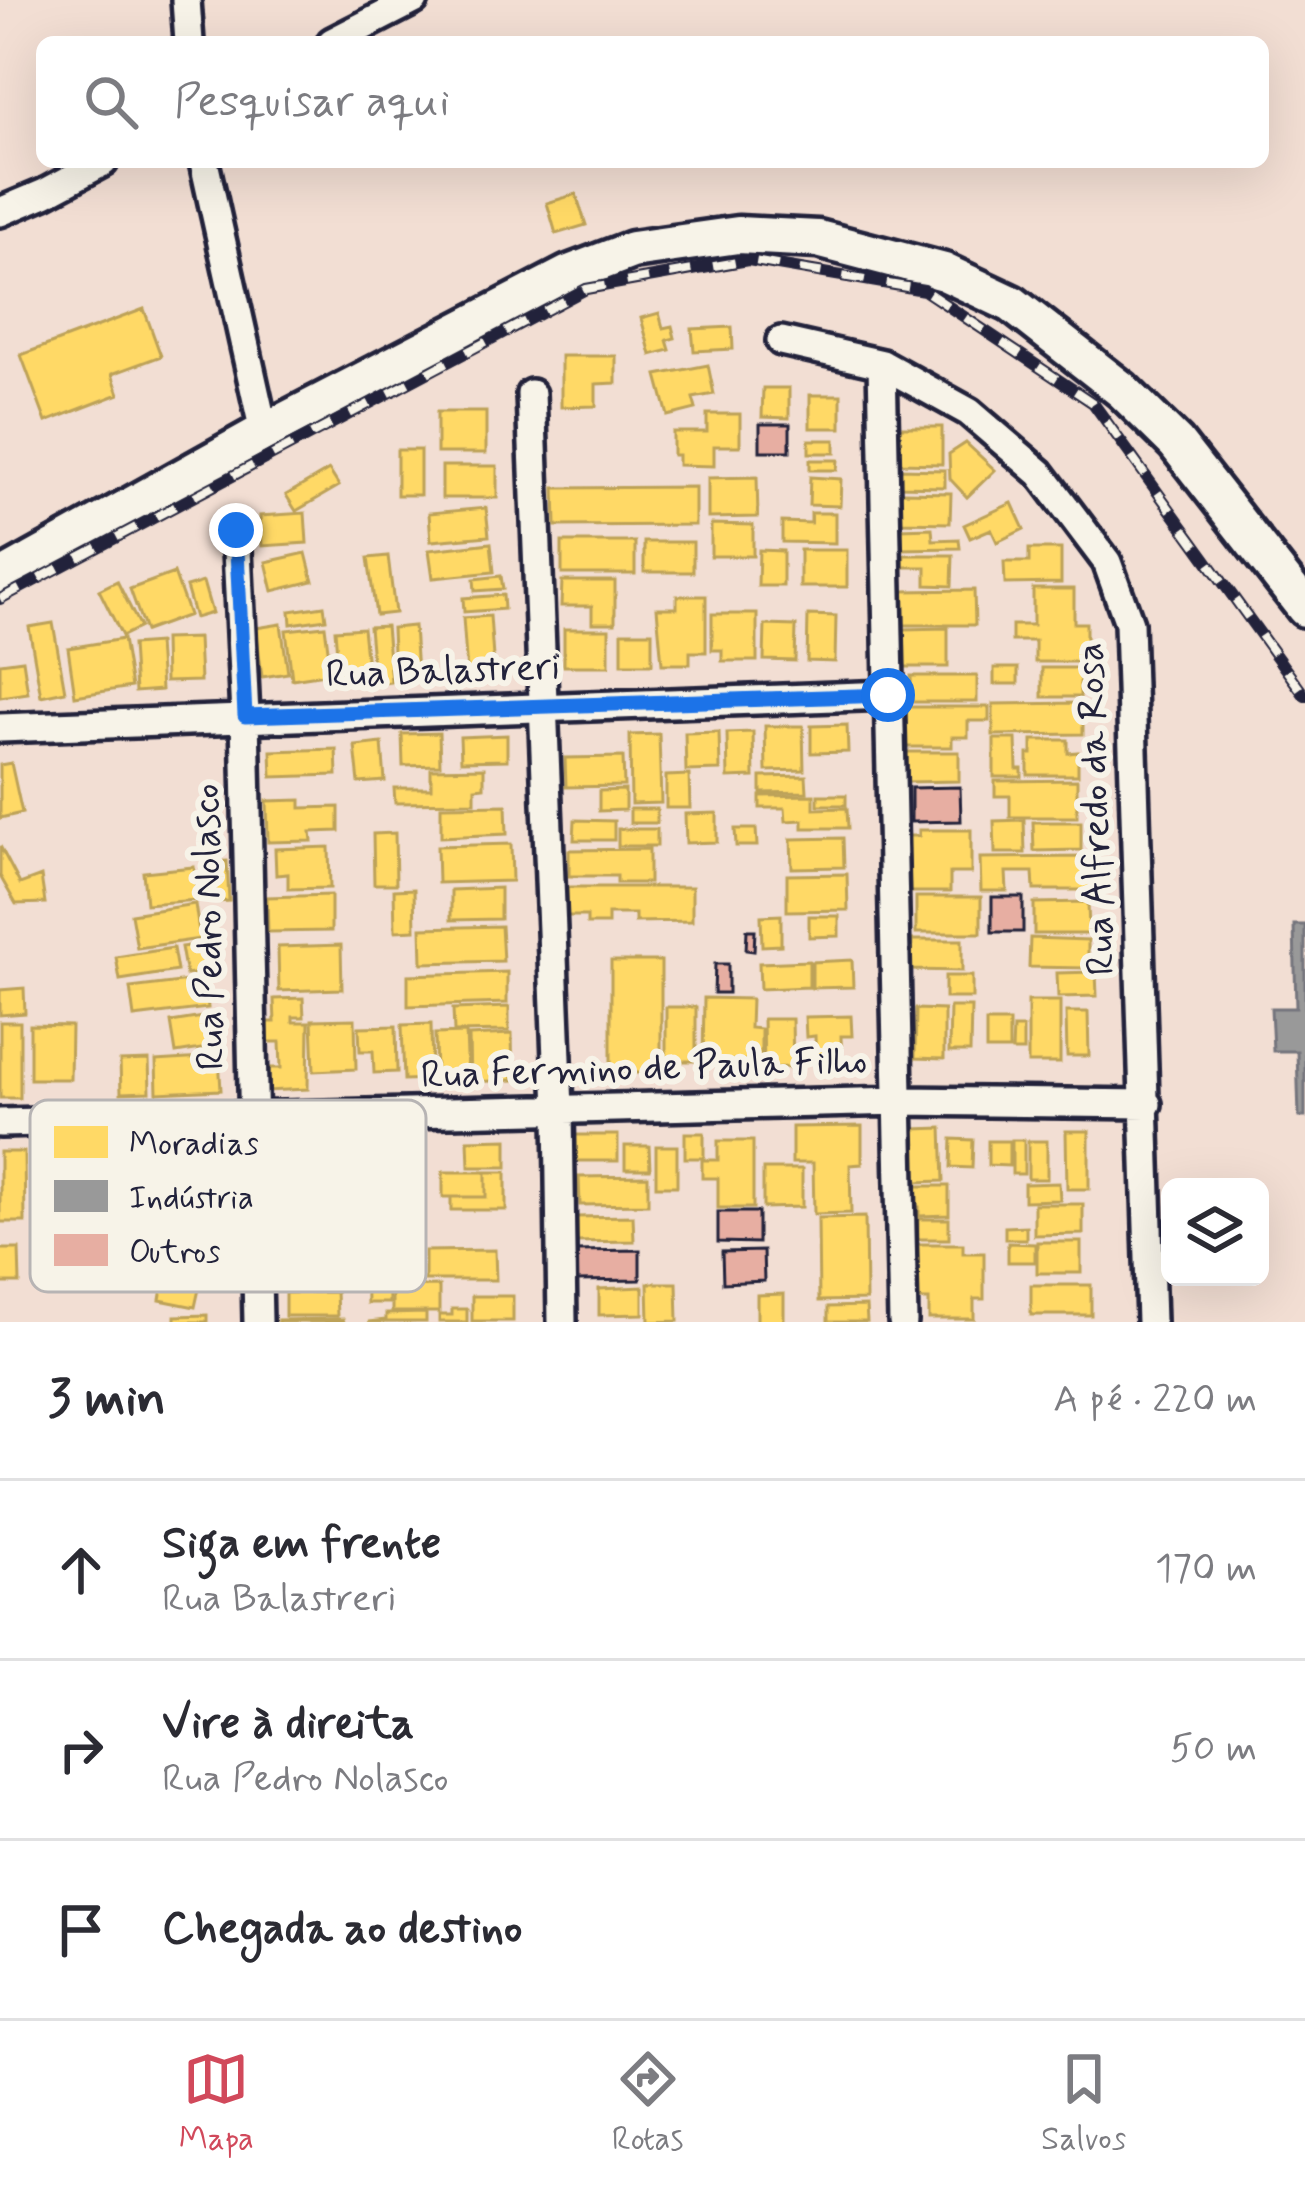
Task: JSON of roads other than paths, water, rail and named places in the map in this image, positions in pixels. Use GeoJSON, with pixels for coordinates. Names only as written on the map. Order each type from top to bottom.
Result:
{"type":"FeatureCollection","features":[{"type":"Feature","properties":{"kind":"street"},"geometry":{"type":"LineString","coordinates":[[186,0],[189,36]]}},
{"type":"Feature","properties":{"kind":"street"},"geometry":{"type":"LineString","coordinates":[[344,36],[414,0]]}},
{"type":"Feature","properties":{"kind":"street"},"geometry":{"type":"LineString","coordinates":[[0,212],[91,168]]}},
{"type":"Feature","properties":{"kind":"street"},"geometry":{"type":"LineString","coordinates":[[205,168],[264,433]]}},
{"type":"Feature","properties":{"kind":"street"},"geometry":{"type":"LineString","coordinates":[[0,579],[264,433],[569,274],[632,250],[738,235],[818,239],[944,272],[1012,304],[1122,390],[1176,443],[1305,608]]}},
{"type":"Feature","properties":{"kind":"street","name":"Rua Alfredo da Rosa"},"geometry":{"type":"LineString","coordinates":[[781,340],[882,364],[969,412],[1040,472],[1107,562],[1129,623],[1151,1322]]}},
{"type":"Feature","properties":{"kind":"street"},"geometry":{"type":"LineString","coordinates":[[882,364],[903,1322]]}},
{"type":"Feature","properties":{"kind":"street"},"geometry":{"type":"LineString","coordinates":[[531,394],[559,1110],[562,1322]]}},
{"type":"Feature","properties":{"kind":"street","name":"Rua Pedro Nolasco"},"geometry":{"type":"LineString","coordinates":[[236,530],[245,716],[252,1100]]}},
{"type":"Feature","properties":{"kind":"street","name":"Rua Balastreri"},"geometry":{"type":"LineString","coordinates":[[0,728],[888,695]]}},
{"type":"Feature","properties":{"kind":"street","name":"Rua Fermino de Paula Filho"},"geometry":{"type":"LineString","coordinates":[[426,1113],[901,1101],[1147,1104]]}},
{"type":"Feature","properties":{"kind":"street","name":"Rua Fermino de Paula Filho"},"geometry":{"type":"LineString","coordinates":[[0,1123],[30,1122]]}},
{"type":"Feature","properties":{"kind":"street","name":"Rua Pedro Nolasco"},"geometry":{"type":"LineString","coordinates":[[257,1292],[258,1322]]}},
{"type":"Feature","properties":{"kind":"railway"},"geometry":{"type":"LineString","coordinates":[[0,599],[586,289],[748,260],[924,290],[1093,403],[1305,696]]}}]}
